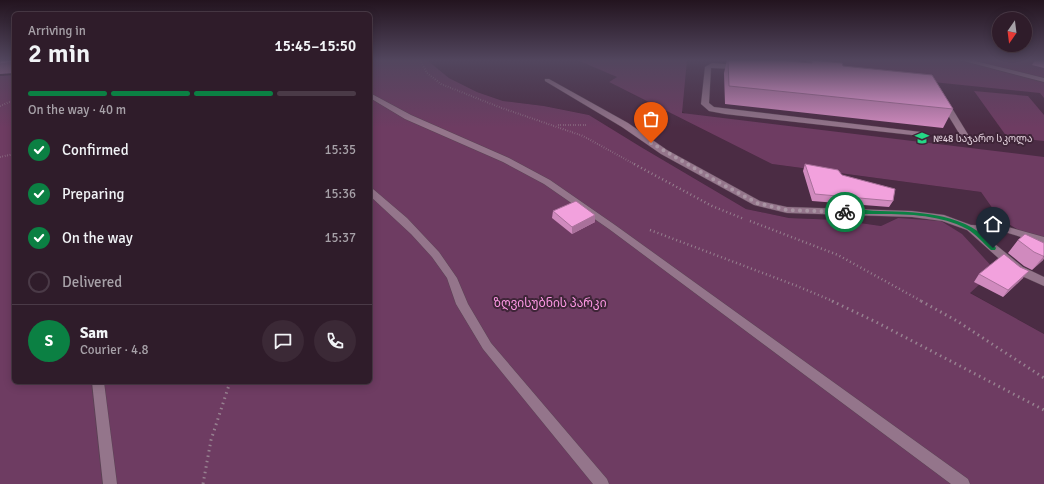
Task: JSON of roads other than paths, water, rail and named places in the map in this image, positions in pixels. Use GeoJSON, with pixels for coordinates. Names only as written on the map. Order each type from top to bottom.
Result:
{"type":"FeatureCollection","features":[{"type":"Feature","properties":{"kind":"street"},"geometry":{"type":"LineString","coordinates":[[551,83],[625,125],[664,152],[757,203],[787,210],[912,214],[944,218],[970,228],[1019,270],[1044,282]]}},
{"type":"Feature","properties":{"kind":"street"},"geometry":{"type":"LineString","coordinates":[[707,83],[706,104],[712,109],[725,112],[921,134]]}},
{"type":"Feature","properties":{"kind":"street"},"geometry":{"type":"LineString","coordinates":[[939,93],[968,141]]}},
{"type":"Feature","properties":{"kind":"street"},"geometry":{"type":"LineString","coordinates":[[372,97],[408,117],[527,171],[547,182],[612,227],[963,484]]}},
{"type":"Feature","properties":{"kind":"street"},"geometry":{"type":"LineString","coordinates":[[372,193],[389,207],[439,258],[453,279],[459,298],[472,324],[487,346],[602,484]]}},
{"type":"Feature","properties":{"kind":"street"},"geometry":{"type":"LineString","coordinates":[[970,228],[986,227],[1005,229],[1024,233],[1044,241]]}},
{"type":"Feature","properties":{"kind":"street"},"geometry":{"type":"LineString","coordinates":[[98,384],[110,484]]}},
{"type":"Feature","properties":{"kind":"place","name":"№48 საჯარო სკოლა"},"geometry":{"type":"Point","coordinates":[922,138]}},
{"type":"Feature","properties":{"kind":"park label","name":"ზღვისუბნის პარკი"},"geometry":{"type":"Point","coordinates":[550,303]}}]}
